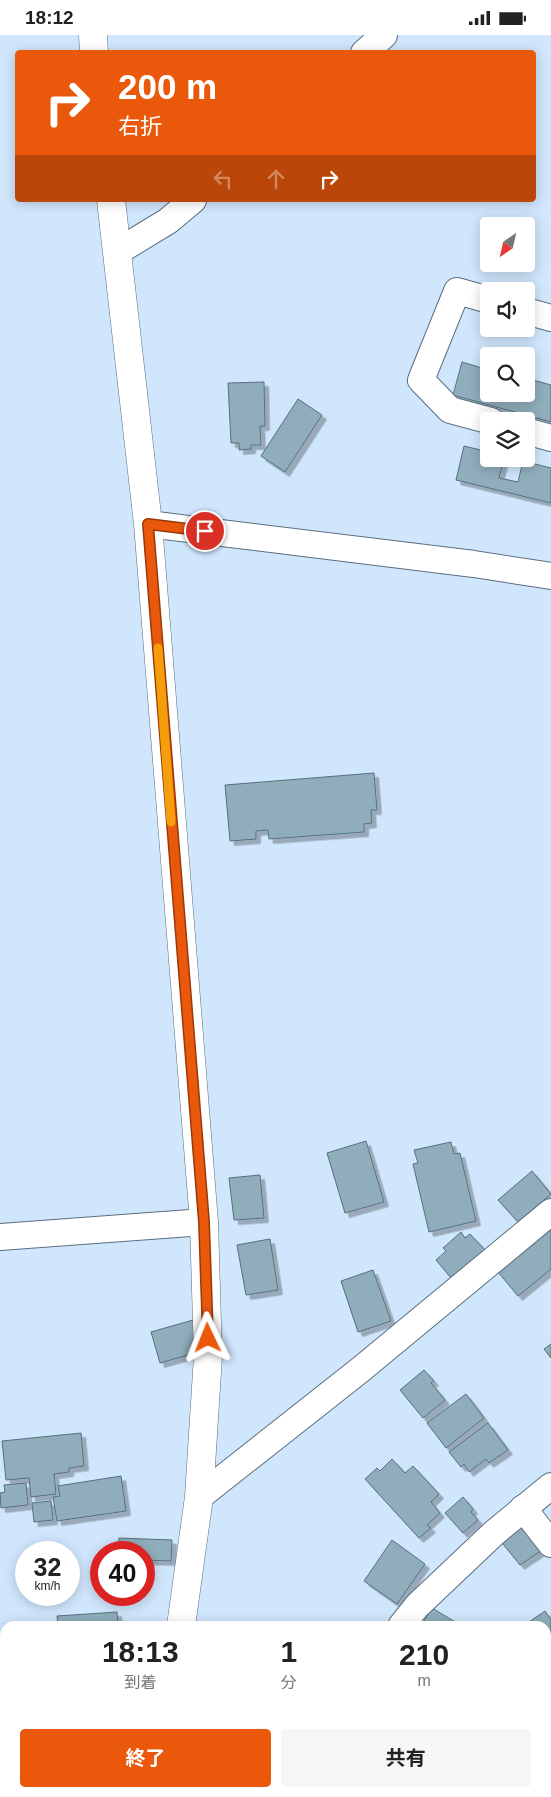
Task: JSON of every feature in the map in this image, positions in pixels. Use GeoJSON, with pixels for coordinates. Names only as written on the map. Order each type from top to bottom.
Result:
{"type":"FeatureCollection","features":[{"type":"Feature","properties":{"kind":"street"},"geometry":{"type":"LineString","coordinates":[[93,35],[94,50]]}},
{"type":"Feature","properties":{"kind":"street"},"geometry":{"type":"LineString","coordinates":[[367,50],[384,35]]}},
{"type":"Feature","properties":{"kind":"street"},"geometry":{"type":"LineString","coordinates":[[111,202],[148,524],[204,1222],[208,1356],[199,1497],[181,1621]]}},
{"type":"Feature","properties":{"kind":"street"},"geometry":{"type":"LineString","coordinates":[[117,252],[168,221],[191,202]]}},
{"type":"Feature","properties":{"kind":"street"},"geometry":{"type":"LineString","coordinates":[[480,297],[457,291],[421,380],[450,410],[480,418]]}},
{"type":"Feature","properties":{"kind":"street"},"geometry":{"type":"LineString","coordinates":[[535,314],[551,318]]}},
{"type":"Feature","properties":{"kind":"street"},"geometry":{"type":"LineString","coordinates":[[535,434],[551,439]]}},
{"type":"Feature","properties":{"kind":"street"},"geometry":{"type":"LineString","coordinates":[[148,524],[474,564],[551,576]]}},
{"type":"Feature","properties":{"kind":"street"},"geometry":{"type":"LineString","coordinates":[[199,1497],[360,1370],[551,1211]]}},
{"type":"Feature","properties":{"kind":"street"},"geometry":{"type":"LineString","coordinates":[[0,1237],[204,1222]]}},
{"type":"Feature","properties":{"kind":"street"},"geometry":{"type":"LineString","coordinates":[[405,1621],[417,1606],[494,1533],[551,1486]]}},
{"type":"Feature","properties":{"kind":"street"},"geometry":{"type":"LineString","coordinates":[[523,1509],[551,1544]]}},
{"type":"Feature","properties":{"kind":"building"},"geometry":{"type":"Polygon","coordinates":[[[462,362],[480,367],[480,402],[535,402],[535,381],[551,385],[551,422],[535,418],[535,412],[515,412],[453,395],[462,362]]]}},
{"type":"Feature","properties":{"kind":"building"},"geometry":{"type":"Polygon","coordinates":[[[264,382],[265,426],[260,426],[261,445],[251,445],[251,449],[239,450],[239,443],[231,443],[228,383],[264,382]]]}},
{"type":"Feature","properties":{"kind":"building"},"geometry":{"type":"Polygon","coordinates":[[[298,399],[322,415],[285,472],[261,456],[298,399]]]}},
{"type":"Feature","properties":{"kind":"building"},"geometry":{"type":"Polygon","coordinates":[[[464,446],[480,450],[480,467],[502,467],[499,478],[518,482],[522,467],[535,467],[535,464],[551,468],[551,503],[456,480],[464,446]]]}},
{"type":"Feature","properties":{"kind":"building"},"geometry":{"type":"Polygon","coordinates":[[[374,773],[377,810],[371,810],[372,823],[364,824],[364,832],[269,839],[268,830],[256,831],[256,839],[230,841],[225,785],[374,773]]]}},
{"type":"Feature","properties":{"kind":"building"},"geometry":{"type":"Polygon","coordinates":[[[366,1141],[384,1202],[345,1213],[327,1153],[366,1141]]]}},
{"type":"Feature","properties":{"kind":"building"},"geometry":{"type":"Polygon","coordinates":[[[451,1142],[454,1154],[460,1153],[476,1221],[429,1232],[413,1164],[418,1163],[414,1150],[451,1142]]]}},
{"type":"Feature","properties":{"kind":"building"},"geometry":{"type":"Polygon","coordinates":[[[532,1171],[551,1194],[518,1222],[498,1200],[532,1171]]]}},
{"type":"Feature","properties":{"kind":"building"},"geometry":{"type":"Polygon","coordinates":[[[260,1175],[264,1218],[234,1220],[229,1178],[260,1175]]]}},
{"type":"Feature","properties":{"kind":"building"},"geometry":{"type":"Polygon","coordinates":[[[551,1228],[551,1269],[518,1296],[498,1272],[551,1228]]]}},
{"type":"Feature","properties":{"kind":"building"},"geometry":{"type":"Polygon","coordinates":[[[461,1232],[465,1238],[470,1234],[485,1250],[451,1278],[436,1260],[446,1251],[443,1248],[461,1232]]]}},
{"type":"Feature","properties":{"kind":"building"},"geometry":{"type":"Polygon","coordinates":[[[270,1239],[278,1290],[246,1295],[237,1245],[270,1239]]]}},
{"type":"Feature","properties":{"kind":"building"},"geometry":{"type":"Polygon","coordinates":[[[373,1270],[391,1321],[358,1332],[341,1281],[373,1270]]]}},
{"type":"Feature","properties":{"kind":"building"},"geometry":{"type":"Polygon","coordinates":[[[193,1320],[202,1351],[160,1363],[151,1332],[193,1320]]]}},
{"type":"Feature","properties":{"kind":"building"},"geometry":{"type":"Polygon","coordinates":[[[551,1344],[551,1358],[544,1349],[551,1344]]]}},
{"type":"Feature","properties":{"kind":"building"},"geometry":{"type":"Polygon","coordinates":[[[424,1370],[434,1381],[431,1383],[445,1400],[423,1418],[400,1390],[424,1370]]]}},
{"type":"Feature","properties":{"kind":"building"},"geometry":{"type":"Polygon","coordinates":[[[466,1394],[484,1418],[446,1448],[427,1423],[466,1394]]]}},
{"type":"Feature","properties":{"kind":"building"},"geometry":{"type":"Polygon","coordinates":[[[488,1423],[508,1450],[489,1463],[486,1459],[469,1472],[464,1464],[461,1467],[449,1452],[488,1423]]]}},
{"type":"Feature","properties":{"kind":"building"},"geometry":{"type":"Polygon","coordinates":[[[81,1433],[84,1466],[69,1468],[69,1472],[54,1474],[56,1494],[31,1497],[29,1478],[6,1480],[2,1441],[81,1433]]]}},
{"type":"Feature","properties":{"kind":"building"},"geometry":{"type":"Polygon","coordinates":[[[392,1459],[405,1473],[413,1466],[439,1494],[431,1502],[440,1513],[427,1525],[431,1528],[419,1538],[365,1479],[377,1468],[380,1471],[392,1459]]]}},
{"type":"Feature","properties":{"kind":"building"},"geometry":{"type":"Polygon","coordinates":[[[121,1476],[126,1511],[57,1521],[53,1497],[60,1496],[58,1486],[121,1476]]]}},
{"type":"Feature","properties":{"kind":"building"},"geometry":{"type":"Polygon","coordinates":[[[26,1483],[28,1505],[1,1508],[0,1493],[5,1492],[4,1485],[26,1483]]]}},
{"type":"Feature","properties":{"kind":"building"},"geometry":{"type":"Polygon","coordinates":[[[463,1497],[473,1509],[471,1512],[478,1520],[463,1533],[445,1513],[463,1497]]]}},
{"type":"Feature","properties":{"kind":"building"},"geometry":{"type":"Polygon","coordinates":[[[51,1501],[53,1520],[34,1522],[32,1503],[51,1501]]]}},
{"type":"Feature","properties":{"kind":"building"},"geometry":{"type":"Polygon","coordinates":[[[521,1522],[542,1550],[520,1565],[499,1539],[521,1522]]]}},
{"type":"Feature","properties":{"kind":"building"},"geometry":{"type":"Polygon","coordinates":[[[119,1538],[172,1540],[171,1561],[155,1560],[155,1541],[119,1541],[119,1538]]]}},
{"type":"Feature","properties":{"kind":"building"},"geometry":{"type":"Polygon","coordinates":[[[392,1540],[425,1564],[397,1604],[364,1581],[392,1540]]]}},
{"type":"Feature","properties":{"kind":"building"},"geometry":{"type":"Polygon","coordinates":[[[432,1608],[454,1621],[424,1621],[432,1608]]]}},
{"type":"Feature","properties":{"kind":"building"},"geometry":{"type":"Polygon","coordinates":[[[545,1611],[551,1620],[551,1621],[530,1621],[545,1611]]]}},
{"type":"Feature","properties":{"kind":"building"},"geometry":{"type":"Polygon","coordinates":[[[117,1612],[118,1621],[58,1621],[57,1616],[117,1612]]]}},
{"type":"Feature","properties":{"kind":"slow traffic"},"geometry":{"type":"LineString","coordinates":[[158,648],[171,822]]}},
{"type":"Feature","properties":{"kind":"route"},"geometry":{"type":"LineString","coordinates":[[205,531],[148,524],[204,1222],[208,1338]]}}]}
